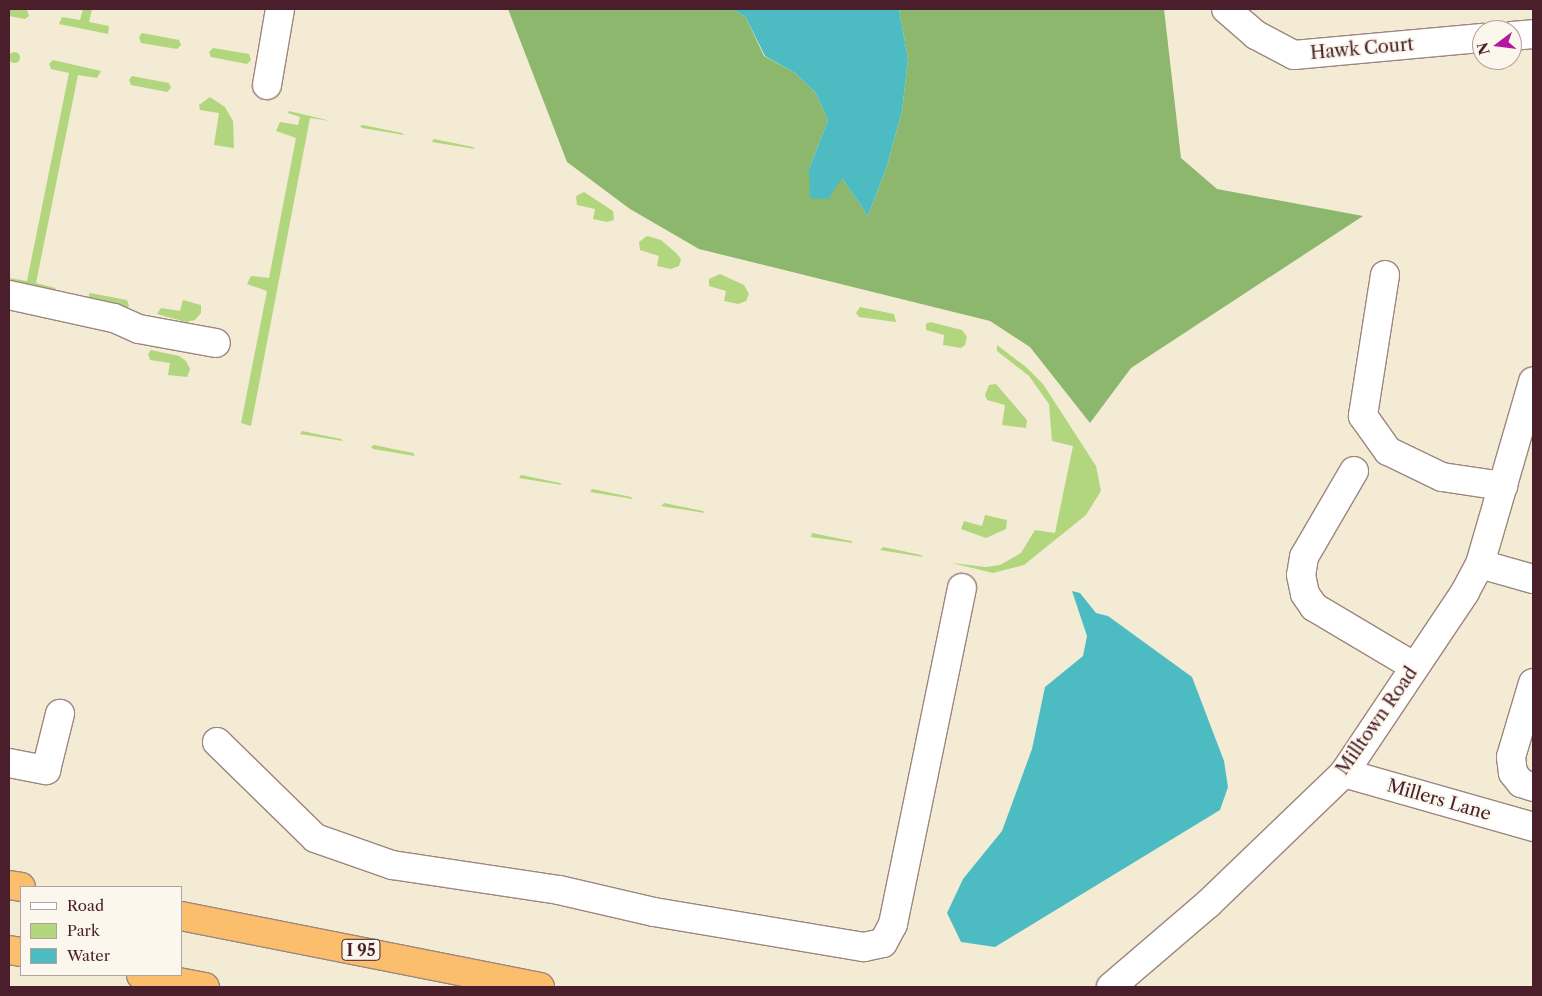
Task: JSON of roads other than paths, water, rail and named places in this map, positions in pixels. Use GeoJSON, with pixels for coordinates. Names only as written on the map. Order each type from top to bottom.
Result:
{"type":"FeatureCollection","features":[{"type":"Feature","properties":{"kind":"highway","name":"I 95"},"geometry":{"type":"LineString","coordinates":[[182,916],[540,987]]}},
{"type":"Feature","properties":{"kind":"highway"},"geometry":{"type":"LineString","coordinates":[[146,976],[205,987]]}},
{"type":"Feature","properties":{"kind":"street"},"geometry":{"type":"LineString","coordinates":[[267,85],[280,9]]}},
{"type":"Feature","properties":{"kind":"street","name":"Hawk Court"},"geometry":{"type":"LineString","coordinates":[[1226,9],[1256,36],[1294,55],[1472,39]]}},
{"type":"Feature","properties":{"kind":"street"},"geometry":{"type":"LineString","coordinates":[[1385,275],[1364,416],[1388,451],[1442,477],[1503,486]]}},
{"type":"Feature","properties":{"kind":"street"},"geometry":{"type":"LineString","coordinates":[[9,295],[114,318],[139,329],[216,343]]}},
{"type":"Feature","properties":{"kind":"street","name":"Milltown Road"},"geometry":{"type":"LineString","coordinates":[[1111,987],[1208,904],[1344,773],[1466,592],[1480,564],[1533,382]]}},
{"type":"Feature","properties":{"kind":"street"},"geometry":{"type":"LineString","coordinates":[[1354,471],[1304,557],[1301,574],[1305,594],[1314,607],[1415,667]]}},
{"type":"Feature","properties":{"kind":"street"},"geometry":{"type":"LineString","coordinates":[[1480,564],[1533,579]]}},
{"type":"Feature","properties":{"kind":"street"},"geometry":{"type":"LineString","coordinates":[[217,742],[315,838],[392,865],[559,890],[664,914],[864,947],[883,943],[893,924],[962,588]]}},
{"type":"Feature","properties":{"kind":"street"},"geometry":{"type":"LineString","coordinates":[[1533,683],[1512,757],[1513,773],[1521,783],[1533,786]]}},
{"type":"Feature","properties":{"kind":"street"},"geometry":{"type":"LineString","coordinates":[[9,763],[46,770],[60,714]]}},
{"type":"Feature","properties":{"kind":"street","name":"Millers Lane"},"geometry":{"type":"LineString","coordinates":[[1344,773],[1533,827]]}},
{"type":"Feature","properties":{"kind":"water"},"geometry":{"type":"Polygon","coordinates":[[[731,9],[899,9],[908,59],[902,111],[887,166],[868,216],[842,178],[828,199],[810,198],[809,169],[828,120],[815,92],[795,73],[765,56],[745,16],[731,9]]]}},
{"type":"Feature","properties":{"kind":"water"},"geometry":{"type":"Polygon","coordinates":[[[1072,591],[1080,593],[1096,613],[1108,616],[1192,677],[1224,761],[1228,787],[1220,810],[995,947],[961,942],[947,913],[963,879],[1002,831],[1032,749],[1045,687],[1083,656],[1087,636],[1072,591]]]}}]}
